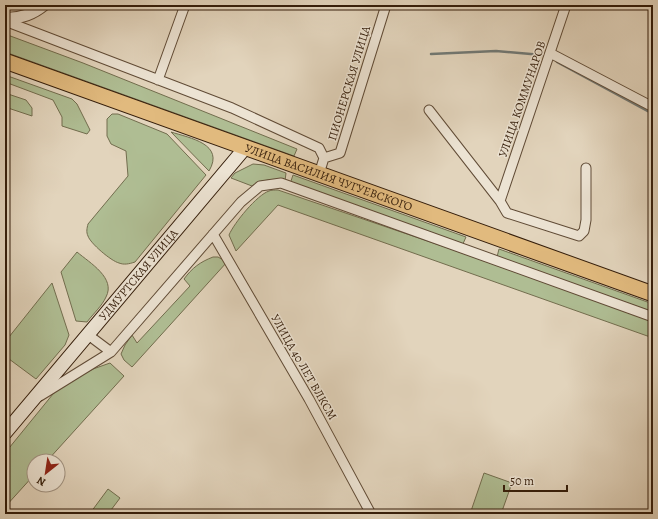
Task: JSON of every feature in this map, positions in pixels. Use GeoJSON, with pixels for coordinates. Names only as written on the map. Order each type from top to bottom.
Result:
{"type":"FeatureCollection","features":[{"type":"Feature","properties":{"kind":"main road","name":"УЛИЦА ВАСИЛИЯ ЧУГУЕВСКОГО"},"geometry":{"type":"LineString","coordinates":[[5,61],[653,294]]}},
{"type":"Feature","properties":{"kind":"main road","name":"УДМУРТСКАЯ УЛИЦА"},"geometry":{"type":"LineString","coordinates":[[5,433],[245,148]]}},
{"type":"Feature","properties":{"kind":"street"},"geometry":{"type":"LineString","coordinates":[[5,20],[29,14],[44,5]]}},
{"type":"Feature","properties":{"kind":"street"},"geometry":{"type":"LineString","coordinates":[[158,80],[185,5]]}},
{"type":"Feature","properties":{"kind":"street","name":"ПИОНЕРСКАЯ УЛИЦА"},"geometry":{"type":"LineString","coordinates":[[324,158],[340,153],[386,5]]}},
{"type":"Feature","properties":{"kind":"street","name":"УЛИЦА КОММУНАРОВ"},"geometry":{"type":"LineString","coordinates":[[500,201],[566,5]]}},
{"type":"Feature","properties":{"kind":"street"},"geometry":{"type":"LineString","coordinates":[[5,20],[232,108],[306,140],[319,148],[324,158],[319,174]]}},
{"type":"Feature","properties":{"kind":"street"},"geometry":{"type":"LineString","coordinates":[[550,53],[653,107]]}},
{"type":"Feature","properties":{"kind":"street"},"geometry":{"type":"LineString","coordinates":[[429,110],[500,201],[507,214],[579,236],[584,230],[586,220],[586,168]]}},
{"type":"Feature","properties":{"kind":"street","name":"УЛИЦА ВАСИЛИЯ ЧУГУЕВСКОГО"},"geometry":{"type":"LineString","coordinates":[[256,189],[260,186],[281,183],[653,317]]}},
{"type":"Feature","properties":{"kind":"street","name":"УДМУРТСКАЯ УЛИЦА"},"geometry":{"type":"LineString","coordinates":[[32,401],[111,352],[241,202],[256,189]]}},
{"type":"Feature","properties":{"kind":"street","name":"УЛИЦА 40 ЛЕТ ВЛКСМ"},"geometry":{"type":"LineString","coordinates":[[213,234],[308,399],[371,514]]}},
{"type":"Feature","properties":{"kind":"street"},"geometry":{"type":"LineString","coordinates":[[87,334],[111,352]]}},
{"type":"Feature","properties":{"kind":"green space"},"geometry":{"type":"Polygon","coordinates":[[[5,34],[83,63],[297,149],[294,156],[5,52],[5,34]]]}},
{"type":"Feature","properties":{"kind":"green space"},"geometry":{"type":"Polygon","coordinates":[[[5,75],[72,99],[77,104],[90,130],[87,134],[62,126],[62,117],[53,100],[5,82],[5,75]]]}},
{"type":"Feature","properties":{"kind":"green space"},"geometry":{"type":"Polygon","coordinates":[[[5,93],[26,100],[32,108],[32,116],[5,107],[5,93]]]}},
{"type":"Feature","properties":{"kind":"green space"},"geometry":{"type":"Polygon","coordinates":[[[112,114],[118,114],[167,134],[206,175],[135,262],[127,264],[115,262],[106,255],[93,243],[87,232],[88,224],[128,176],[126,151],[111,144],[107,136],[107,119],[112,114]]]}},
{"type":"Feature","properties":{"kind":"green space"},"geometry":{"type":"Polygon","coordinates":[[[171,132],[196,140],[209,148],[212,154],[213,162],[209,171],[171,132]]]}},
{"type":"Feature","properties":{"kind":"green space"},"geometry":{"type":"Polygon","coordinates":[[[253,164],[264,165],[286,173],[285,181],[264,181],[256,183],[252,186],[231,178],[235,173],[253,164]]]}},
{"type":"Feature","properties":{"kind":"green space"},"geometry":{"type":"Polygon","coordinates":[[[293,175],[466,237],[462,246],[290,184],[293,175]]]}},
{"type":"Feature","properties":{"kind":"green space"},"geometry":{"type":"Polygon","coordinates":[[[278,190],[451,249],[653,321],[653,338],[278,205],[236,251],[229,235],[236,224],[246,210],[258,198],[269,191],[278,190]]]}},
{"type":"Feature","properties":{"kind":"green space"},"geometry":{"type":"Polygon","coordinates":[[[499,249],[653,304],[653,312],[497,257],[499,249]]]}},
{"type":"Feature","properties":{"kind":"green space"},"geometry":{"type":"Polygon","coordinates":[[[77,252],[95,266],[105,277],[108,284],[106,297],[100,307],[87,322],[76,321],[61,272],[77,252]]]}},
{"type":"Feature","properties":{"kind":"green space"},"geometry":{"type":"Polygon","coordinates":[[[213,257],[218,257],[227,262],[132,367],[124,360],[121,354],[132,335],[137,343],[190,286],[184,279],[190,272],[200,263],[213,257]]]}},
{"type":"Feature","properties":{"kind":"green space"},"geometry":{"type":"Polygon","coordinates":[[[52,283],[69,335],[65,345],[36,379],[5,356],[5,342],[52,283]]]}},
{"type":"Feature","properties":{"kind":"green space"},"geometry":{"type":"Polygon","coordinates":[[[110,363],[124,376],[54,453],[26,453],[26,484],[5,507],[5,453],[53,394],[64,384],[93,369],[110,363]]]}},
{"type":"Feature","properties":{"kind":"green space"},"geometry":{"type":"Polygon","coordinates":[[[484,473],[512,483],[501,514],[470,514],[484,473]]]}},
{"type":"Feature","properties":{"kind":"green space"},"geometry":{"type":"Polygon","coordinates":[[[108,489],[120,498],[108,514],[93,514],[91,512],[108,489]]]}},
{"type":"Feature","properties":{"kind":"waterway"},"geometry":{"type":"LineString","coordinates":[[431,54],[496,51],[542,55]]}},
{"type":"Feature","properties":{"kind":"waterway"},"geometry":{"type":"LineString","coordinates":[[557,62],[653,114]]}}]}
